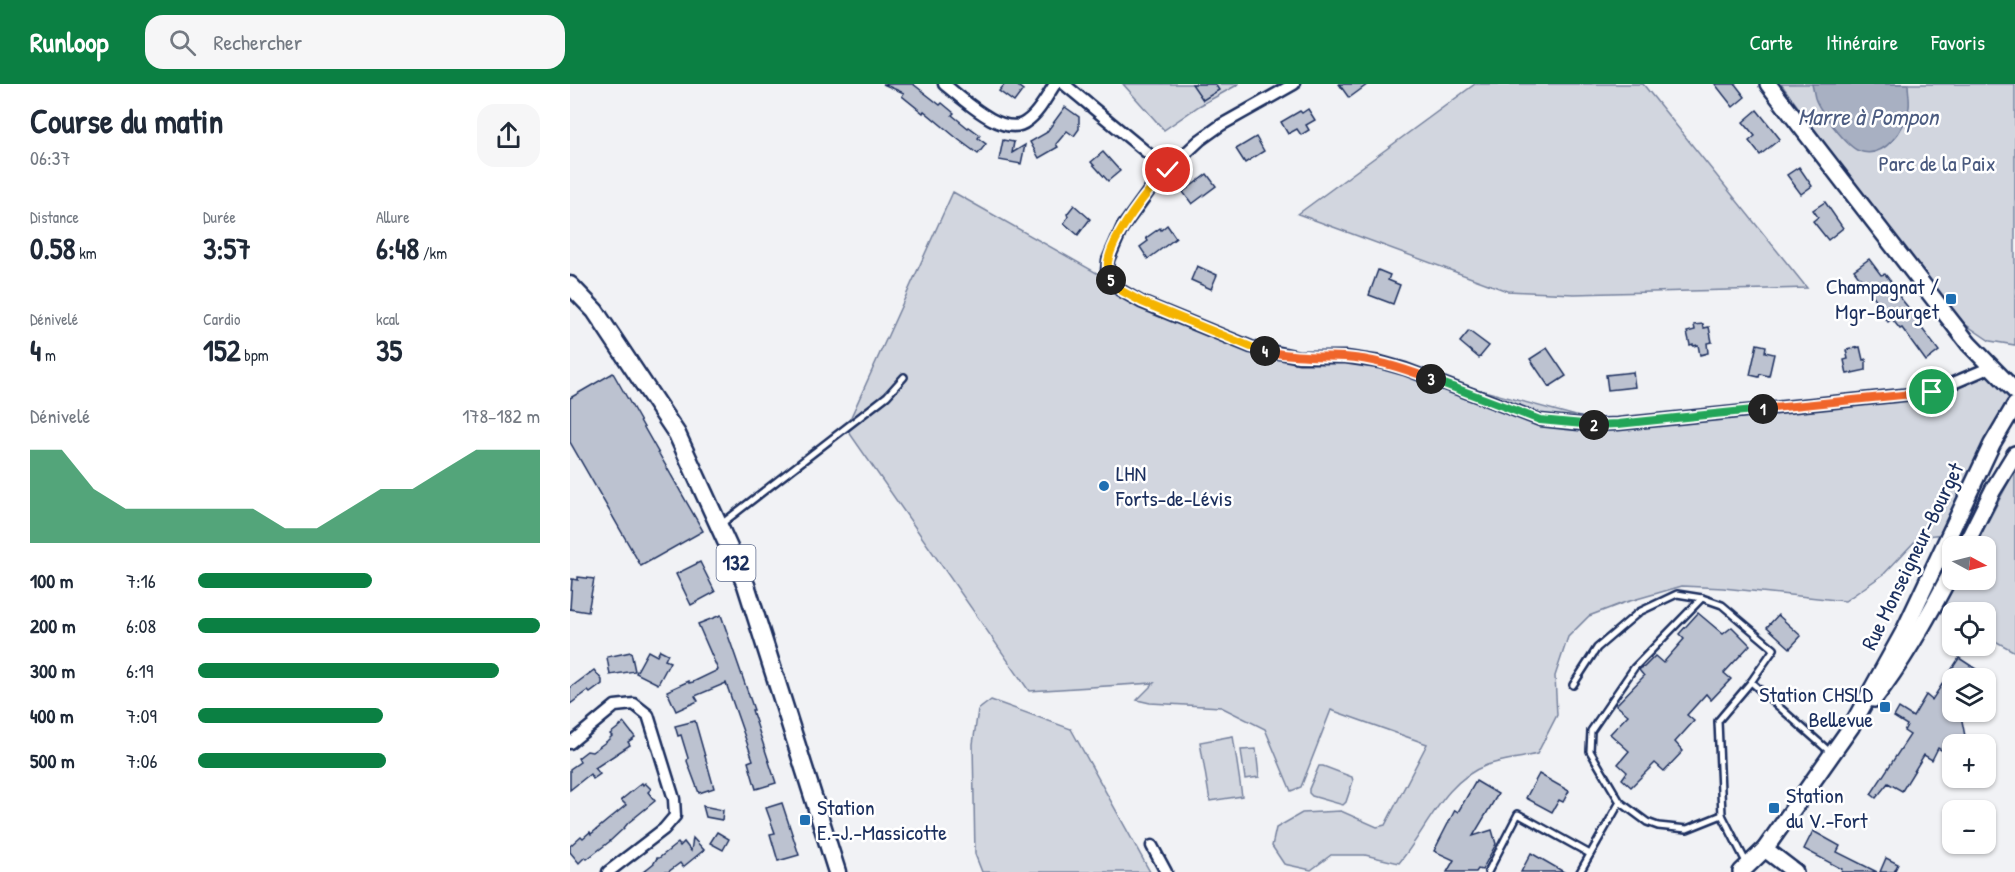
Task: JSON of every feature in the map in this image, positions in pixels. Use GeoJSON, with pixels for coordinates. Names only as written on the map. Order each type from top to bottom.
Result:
{"type":"FeatureCollection","features":[{"type":"Feature","properties":{"kind":"main road","name":"132"},"geometry":{"type":"LineString","coordinates":[[570,285],[595,311],[677,434],[746,585],[837,872]]}},
{"type":"Feature","properties":{"kind":"street"},"geometry":{"type":"LineString","coordinates":[[944,84],[995,122],[1010,127],[1022,125],[1030,120],[1055,84]]}},
{"type":"Feature","properties":{"kind":"street"},"geometry":{"type":"LineString","coordinates":[[1064,84],[1168,170]]}},
{"type":"Feature","properties":{"kind":"street"},"geometry":{"type":"LineString","coordinates":[[1294,84],[1221,125],[1200,140],[1156,181],[1122,228],[1108,260],[1107,271],[1120,290],[1142,302],[1251,347],[1299,357],[1346,357],[1380,362],[1405,369],[1540,420],[1589,425],[1932,392],[1991,367]]}},
{"type":"Feature","properties":{"kind":"street"},"geometry":{"type":"LineString","coordinates":[[1768,84],[1940,308],[1970,344],[2015,391]]}},
{"type":"Feature","properties":{"kind":"street","name":"Rue Monseigneur-Bourget"},"geometry":{"type":"LineString","coordinates":[[1744,869],[1765,849],[1851,727],[1913,612],[1992,444],[2015,405]]}},
{"type":"Feature","properties":{"kind":"street","name":"Rue Monseigneur-Bourget"},"geometry":{"type":"LineString","coordinates":[[1970,536],[1993,490],[2015,454]]}},
{"type":"Feature","properties":{"kind":"street","name":"Rue Monseigneur-Bourget"},"geometry":{"type":"LineString","coordinates":[[1851,727],[1890,678],[1942,589]]}},
{"type":"Feature","properties":{"kind":"street"},"geometry":{"type":"LineString","coordinates":[[570,742],[615,706],[634,704],[648,715],[662,754],[674,799],[675,816],[664,829],[608,872]]}},
{"type":"Feature","properties":{"kind":"street"},"geometry":{"type":"LineString","coordinates":[[1152,846],[1166,872]]}},
{"type":"Feature","properties":{"kind":"street"},"geometry":{"type":"LineString","coordinates":[[1765,849],[1795,872]]}},
{"type":"Feature","properties":{"kind":"lane"},"geometry":{"type":"LineString","coordinates":[[719,526],[887,396],[904,377]]}},
{"type":"Feature","properties":{"kind":"lane"},"geometry":{"type":"LineString","coordinates":[[1573,685],[1597,648],[1639,612],[1677,594],[1702,598],[1722,605],[1774,649],[1751,682],[1718,721],[1722,816],[1744,869]]}},
{"type":"Feature","properties":{"kind":"lane"},"geometry":{"type":"LineString","coordinates":[[1702,598],[1634,668],[1591,731],[1590,751],[1620,802],[1647,822],[1658,826],[1687,829],[1722,816]]}},
{"type":"Feature","properties":{"kind":"lane"},"geometry":{"type":"LineString","coordinates":[[1751,682],[1833,755]]}},
{"type":"Feature","properties":{"kind":"lane"},"geometry":{"type":"LineString","coordinates":[[1580,872],[1620,802]]}},
{"type":"Feature","properties":{"kind":"lane"},"geometry":{"type":"LineString","coordinates":[[1488,872],[1518,814],[1590,854]]}},
{"type":"Feature","properties":{"kind":"green space"},"geometry":{"type":"Polygon","coordinates":[[[1123,84],[1239,84],[1199,106],[1164,130],[1123,84]]]}},
{"type":"Feature","properties":{"kind":"green space"},"geometry":{"type":"Polygon","coordinates":[[[1475,84],[1643,84],[1807,288],[1574,294],[1507,291],[1298,214],[1475,84]]]}},
{"type":"Feature","properties":{"kind":"green space","name":"Parc de la Paix"},"geometry":{"type":"Polygon","coordinates":[[[1781,84],[2015,84],[2015,345],[1990,341],[1953,316],[1781,84]]]}},
{"type":"Feature","properties":{"kind":"green space"},"geometry":{"type":"Polygon","coordinates":[[[953,192],[1111,281],[1120,290],[1251,347],[1346,357],[1440,379],[1602,423],[1928,391],[1991,367],[2015,391],[2015,405],[1951,533],[1919,537],[1884,574],[1845,601],[1682,586],[1623,603],[1589,616],[1568,637],[1555,676],[1557,715],[1537,754],[1487,765],[1472,772],[1459,782],[1447,794],[1399,863],[1365,855],[1331,855],[1311,870],[1284,864],[1272,846],[1276,828],[1302,813],[1341,811],[1377,827],[1385,825],[1427,744],[1331,710],[1301,787],[1291,791],[1265,729],[1221,707],[1150,703],[1137,700],[1154,683],[1029,691],[846,428],[953,192]]]}},
{"type":"Feature","properties":{"kind":"green space"},"geometry":{"type":"Polygon","coordinates":[[[2015,470],[2015,652],[1996,642],[1996,602],[1942,602],[1942,611],[1936,608],[1952,590],[1996,590],[1996,536],[1980,536],[2015,470]]]}},
{"type":"Feature","properties":{"kind":"green space"},"geometry":{"type":"Polygon","coordinates":[[[991,700],[1071,729],[1150,872],[982,872],[975,854],[973,744],[978,710],[991,700]]]}},
{"type":"Feature","properties":{"kind":"green space"},"geometry":{"type":"Polygon","coordinates":[[[1233,736],[1242,796],[1210,801],[1200,742],[1233,736]]]}},
{"type":"Feature","properties":{"kind":"green space"},"geometry":{"type":"Polygon","coordinates":[[[1256,749],[1259,777],[1245,779],[1241,750],[1256,749]]]}},
{"type":"Feature","properties":{"kind":"green space"},"geometry":{"type":"Polygon","coordinates":[[[1319,766],[1352,777],[1353,781],[1343,805],[1312,796],[1309,793],[1319,766]]]}},
{"type":"Feature","properties":{"kind":"water","name":"Marre à Pompon"},"geometry":{"type":"Polygon","coordinates":[[[1812,84],[1908,84],[1907,116],[1898,133],[1885,147],[1868,153],[1859,151],[1841,136],[1828,119],[1815,98],[1812,84]]]}},
{"type":"Feature","properties":{"kind":"building"},"geometry":{"type":"Polygon","coordinates":[[[883,84],[913,84],[940,105],[942,103],[954,113],[952,115],[980,135],[978,138],[986,144],[978,154],[902,96],[904,93],[883,84]]]}},
{"type":"Feature","properties":{"kind":"building"},"geometry":{"type":"Polygon","coordinates":[[[1005,84],[1015,84],[1023,90],[1014,102],[999,91],[1005,84]]]}},
{"type":"Feature","properties":{"kind":"building"},"geometry":{"type":"Polygon","coordinates":[[[1192,84],[1215,84],[1219,90],[1203,100],[1192,84]]]}},
{"type":"Feature","properties":{"kind":"building"},"geometry":{"type":"Polygon","coordinates":[[[1339,84],[1368,84],[1349,98],[1339,84]]]}},
{"type":"Feature","properties":{"kind":"building"},"geometry":{"type":"Polygon","coordinates":[[[1715,84],[1735,84],[1745,97],[1733,107],[1715,84]]]}},
{"type":"Feature","properties":{"kind":"building"},"geometry":{"type":"Polygon","coordinates":[[[1065,107],[1079,117],[1079,129],[1074,136],[1067,131],[1056,144],[1058,147],[1039,158],[1030,142],[1046,133],[1065,107]]]}},
{"type":"Feature","properties":{"kind":"building"},"geometry":{"type":"Polygon","coordinates":[[[1308,109],[1315,120],[1306,125],[1309,130],[1301,135],[1297,129],[1288,134],[1281,122],[1308,109]]]}},
{"type":"Feature","properties":{"kind":"building"},"geometry":{"type":"Polygon","coordinates":[[[1757,110],[1780,139],[1760,155],[1749,141],[1755,136],[1743,122],[1757,110]]]}},
{"type":"Feature","properties":{"kind":"building"},"geometry":{"type":"Polygon","coordinates":[[[1256,137],[1264,151],[1245,163],[1236,149],[1256,137]]]}},
{"type":"Feature","properties":{"kind":"building"},"geometry":{"type":"Polygon","coordinates":[[[1003,140],[1014,142],[1012,153],[1025,145],[1021,164],[999,160],[1003,140]]]}},
{"type":"Feature","properties":{"kind":"building"},"geometry":{"type":"Polygon","coordinates":[[[1103,152],[1120,171],[1108,181],[1091,162],[1103,152]]]}},
{"type":"Feature","properties":{"kind":"building"},"geometry":{"type":"Polygon","coordinates":[[[1799,167],[1812,186],[1801,194],[1787,175],[1799,167]]]}},
{"type":"Feature","properties":{"kind":"building"},"geometry":{"type":"Polygon","coordinates":[[[1207,174],[1216,186],[1192,204],[1183,192],[1207,174]]]}},
{"type":"Feature","properties":{"kind":"building"},"geometry":{"type":"Polygon","coordinates":[[[1825,202],[1843,228],[1828,240],[1813,221],[1818,217],[1813,210],[1825,202]]]}},
{"type":"Feature","properties":{"kind":"building"},"geometry":{"type":"Polygon","coordinates":[[[1074,205],[1090,219],[1078,235],[1064,223],[1074,205]]]}},
{"type":"Feature","properties":{"kind":"building"},"geometry":{"type":"Polygon","coordinates":[[[1167,225],[1176,238],[1148,259],[1140,247],[1148,241],[1146,238],[1167,225]]]}},
{"type":"Feature","properties":{"kind":"building"},"geometry":{"type":"Polygon","coordinates":[[[1869,259],[1881,275],[1885,274],[1896,288],[1894,290],[1939,351],[1926,361],[1902,328],[1900,329],[1892,319],[1888,322],[1883,315],[1886,313],[1854,270],[1869,259]]]}},
{"type":"Feature","properties":{"kind":"building"},"geometry":{"type":"Polygon","coordinates":[[[1197,266],[1217,275],[1211,289],[1191,280],[1197,266]]]}},
{"type":"Feature","properties":{"kind":"building"},"geometry":{"type":"Polygon","coordinates":[[[1378,270],[1390,275],[1388,280],[1400,285],[1393,304],[1369,295],[1378,270]]]}},
{"type":"Feature","properties":{"kind":"building"},"geometry":{"type":"Polygon","coordinates":[[[1703,324],[1704,328],[1709,327],[1712,342],[1707,343],[1708,353],[1700,355],[1698,345],[1690,345],[1687,332],[1695,330],[1694,325],[1703,324]]]}},
{"type":"Feature","properties":{"kind":"building"},"geometry":{"type":"Polygon","coordinates":[[[1469,331],[1489,346],[1479,358],[1460,342],[1469,331]]]}},
{"type":"Feature","properties":{"kind":"building"},"geometry":{"type":"Polygon","coordinates":[[[1757,344],[1766,346],[1765,352],[1774,354],[1769,376],[1750,375],[1757,344]]]}},
{"type":"Feature","properties":{"kind":"building"},"geometry":{"type":"Polygon","coordinates":[[[1860,347],[1863,360],[1866,359],[1866,370],[1847,374],[1844,360],[1848,359],[1846,350],[1860,347]]]}},
{"type":"Feature","properties":{"kind":"building"},"geometry":{"type":"Polygon","coordinates":[[[1547,348],[1566,376],[1549,387],[1530,359],[1547,348]]]}},
{"type":"Feature","properties":{"kind":"building"},"geometry":{"type":"Polygon","coordinates":[[[1633,372],[1635,387],[1608,390],[1606,375],[1633,372]]]}},
{"type":"Feature","properties":{"kind":"building"},"geometry":{"type":"Polygon","coordinates":[[[613,373],[703,531],[641,566],[570,442],[570,398],[613,373]]]}},
{"type":"Feature","properties":{"kind":"building"},"geometry":{"type":"Polygon","coordinates":[[[700,562],[715,592],[691,605],[676,574],[700,562]]]}},
{"type":"Feature","properties":{"kind":"building"},"geometry":{"type":"Polygon","coordinates":[[[578,577],[594,579],[588,612],[570,609],[572,579],[578,580],[578,577]]]}},
{"type":"Feature","properties":{"kind":"building"},"geometry":{"type":"Polygon","coordinates":[[[1698,613],[1723,634],[1732,627],[1750,645],[1724,673],[1731,679],[1711,700],[1706,694],[1687,715],[1694,721],[1675,742],[1683,751],[1664,771],[1655,763],[1631,787],[1622,779],[1627,772],[1618,764],[1629,751],[1610,734],[1628,715],[1616,705],[1644,676],[1639,670],[1641,668],[1655,656],[1663,663],[1684,639],[1679,634],[1698,613]]]}},
{"type":"Feature","properties":{"kind":"building"},"geometry":{"type":"Polygon","coordinates":[[[721,615],[754,710],[752,710],[776,783],[756,789],[748,762],[753,760],[726,683],[695,696],[698,701],[676,711],[667,691],[718,670],[698,624],[721,615]]]}},
{"type":"Feature","properties":{"kind":"building"},"geometry":{"type":"Polygon","coordinates":[[[1778,615],[1801,636],[1790,648],[1767,627],[1778,615]]]}},
{"type":"Feature","properties":{"kind":"building"},"geometry":{"type":"Polygon","coordinates":[[[660,650],[668,654],[665,660],[670,662],[658,684],[636,673],[648,651],[657,656],[660,650]]]}},
{"type":"Feature","properties":{"kind":"building"},"geometry":{"type":"Polygon","coordinates":[[[631,652],[635,671],[610,675],[607,657],[631,652]]]}},
{"type":"Feature","properties":{"kind":"building"},"geometry":{"type":"Polygon","coordinates":[[[1959,658],[1974,668],[1953,668],[1959,658]]]}},
{"type":"Feature","properties":{"kind":"building"},"geometry":{"type":"Polygon","coordinates":[[[594,670],[602,680],[602,684],[570,704],[570,688],[594,670]]]}},
{"type":"Feature","properties":{"kind":"building"},"geometry":{"type":"Polygon","coordinates":[[[1942,684],[1942,722],[1962,722],[1965,734],[1942,734],[1942,750],[1938,748],[1932,760],[1924,755],[1902,791],[1888,783],[1876,798],[1871,794],[1910,735],[1904,731],[1907,725],[1894,717],[1899,708],[1913,717],[1926,695],[1932,700],[1942,684]]]}},
{"type":"Feature","properties":{"kind":"building"},"geometry":{"type":"Polygon","coordinates":[[[695,721],[714,788],[699,793],[687,761],[681,735],[678,736],[675,726],[695,721]]]}},
{"type":"Feature","properties":{"kind":"building"},"geometry":{"type":"Polygon","coordinates":[[[624,723],[635,737],[628,742],[630,745],[595,768],[600,774],[593,779],[590,774],[570,790],[570,769],[580,762],[578,758],[587,751],[592,752],[607,741],[612,736],[610,734],[624,723]]]}},
{"type":"Feature","properties":{"kind":"building"},"geometry":{"type":"Polygon","coordinates":[[[1539,774],[1569,791],[1563,802],[1559,800],[1552,812],[1526,798],[1539,774]]]}},
{"type":"Feature","properties":{"kind":"building"},"geometry":{"type":"Polygon","coordinates":[[[1476,781],[1498,794],[1473,836],[1492,830],[1496,844],[1482,870],[1447,872],[1454,860],[1434,851],[1455,810],[1458,812],[1476,781]]]}},
{"type":"Feature","properties":{"kind":"building"},"geometry":{"type":"Polygon","coordinates":[[[642,783],[651,789],[648,792],[655,801],[609,842],[579,863],[570,852],[570,846],[581,836],[583,838],[590,832],[591,834],[626,805],[621,800],[642,783]]]}},
{"type":"Feature","properties":{"kind":"building"},"geometry":{"type":"Polygon","coordinates":[[[782,803],[799,855],[778,861],[770,834],[775,833],[766,808],[782,803]]]}},
{"type":"Feature","properties":{"kind":"building"},"geometry":{"type":"Polygon","coordinates":[[[703,806],[723,810],[722,820],[706,817],[703,806]]]}},
{"type":"Feature","properties":{"kind":"building"},"geometry":{"type":"Polygon","coordinates":[[[1813,831],[1840,846],[1837,852],[1877,872],[1841,872],[1842,869],[1804,849],[1813,831]]]}},
{"type":"Feature","properties":{"kind":"building"},"geometry":{"type":"Polygon","coordinates":[[[717,832],[729,839],[723,850],[710,843],[717,832]]]}},
{"type":"Feature","properties":{"kind":"building"},"geometry":{"type":"Polygon","coordinates":[[[693,838],[704,850],[683,867],[680,863],[668,872],[643,872],[657,858],[678,843],[680,846],[684,842],[691,851],[693,838]]]}},
{"type":"Feature","properties":{"kind":"building"},"geometry":{"type":"Polygon","coordinates":[[[1531,853],[1564,872],[1521,872],[1531,853]]]}},
{"type":"Feature","properties":{"kind":"building"},"geometry":{"type":"Polygon","coordinates":[[[1886,858],[1898,864],[1894,872],[1880,872],[1886,858]]]}},
{"type":"Feature","properties":{"kind":"place","name":"Champagnat / Mgr-Bourget"},"geometry":{"type":"Point","coordinates":[1951,299]}},
{"type":"Feature","properties":{"kind":"place","name":"LHN Forts-de-Lévis"},"geometry":{"type":"Point","coordinates":[1104,486]}},
{"type":"Feature","properties":{"kind":"place","name":"Station CHSLD Bellevue"},"geometry":{"type":"Point","coordinates":[1885,707]}},
{"type":"Feature","properties":{"kind":"place","name":"Station du V.-Fort"},"geometry":{"type":"Point","coordinates":[1774,808]}},
{"type":"Feature","properties":{"kind":"place","name":"Station E.-J.-Massicotte"},"geometry":{"type":"Point","coordinates":[805,820]}},
{"type":"Feature","properties":{"kind":"route"},"geometry":{"type":"LineString","coordinates":[[1168,170],[1156,181],[1122,228],[1108,260],[1107,271],[1120,290],[1142,302],[1251,347],[1299,357],[1346,357],[1380,362],[1405,369],[1540,420],[1589,425],[1932,392]]}}]}
